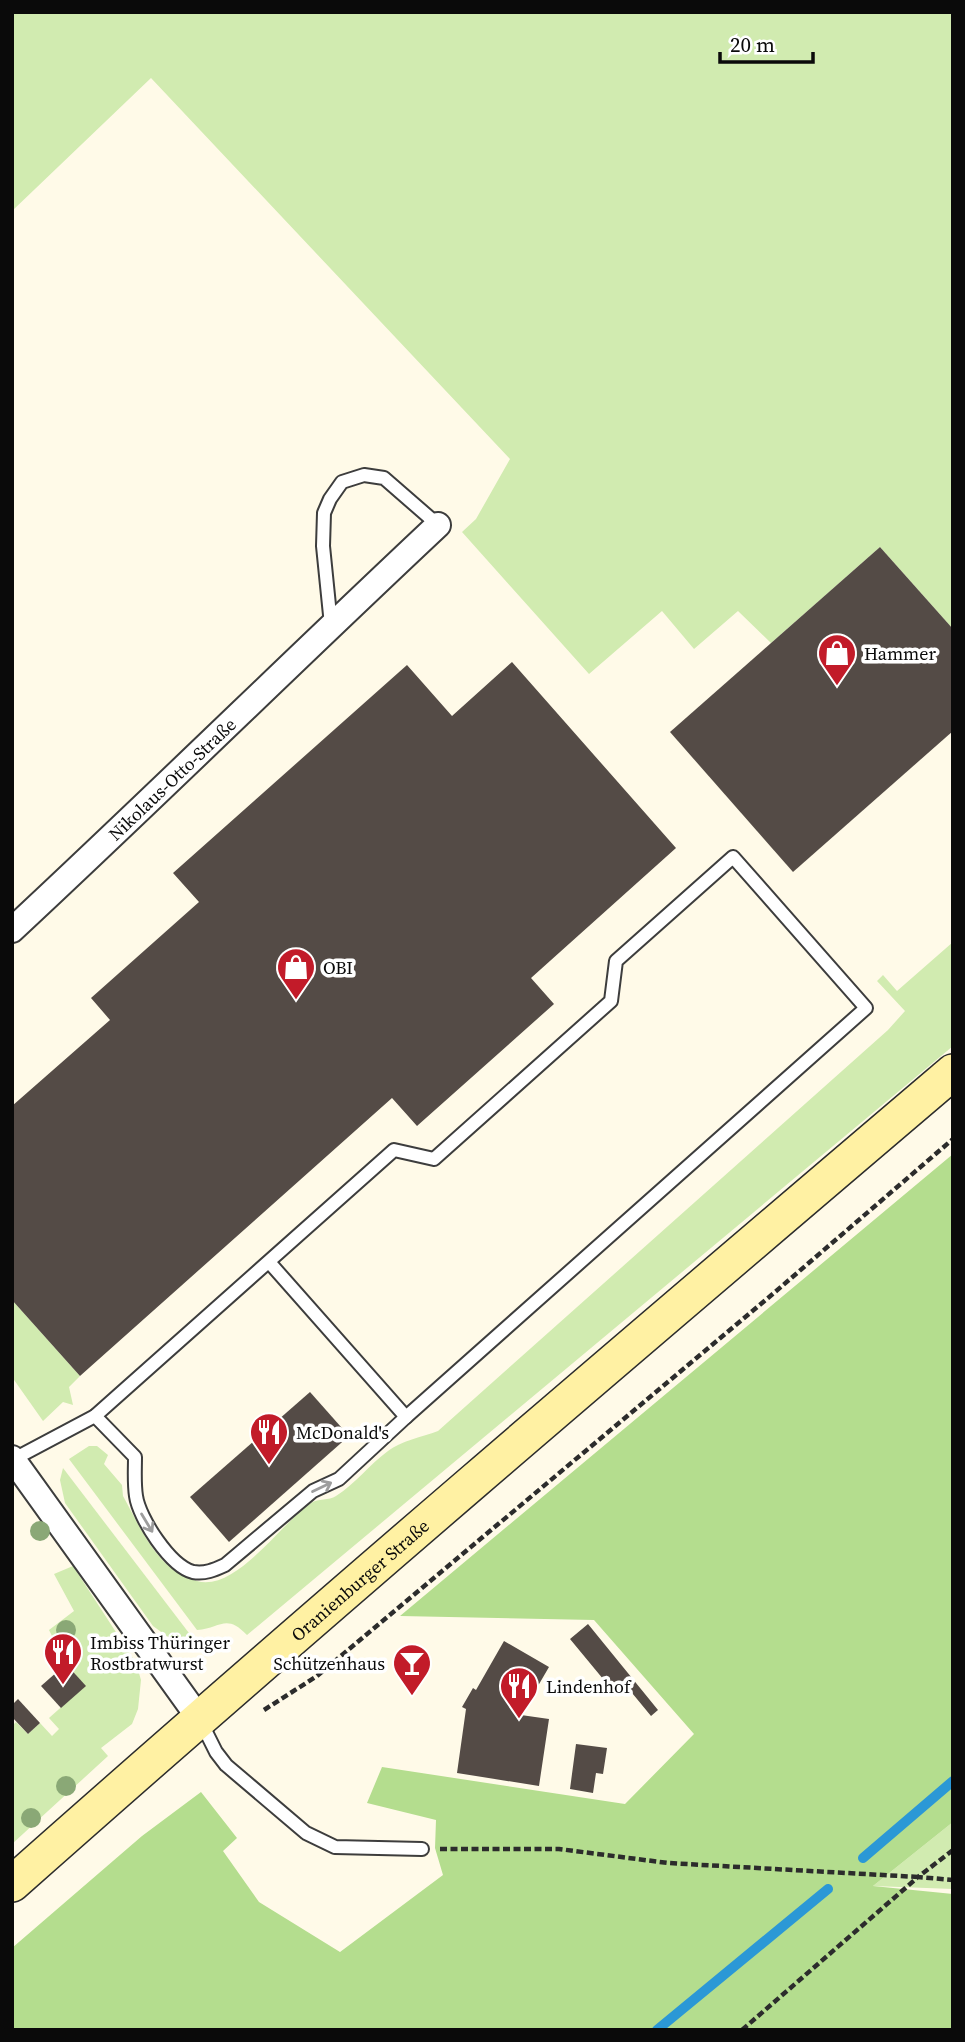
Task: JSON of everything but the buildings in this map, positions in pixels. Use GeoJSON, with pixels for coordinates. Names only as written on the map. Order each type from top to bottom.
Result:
{"type":"FeatureCollection","features":[{"type":"Feature","properties":{"kind":"main road","name":"Oranienburger Straße"},"geometry":{"type":"LineString","coordinates":[[12,1884],[199,1718],[581,1388],[953,1072]]}},
{"type":"Feature","properties":{"kind":"street","name":"Nikolaus-Otto-Straße"},"geometry":{"type":"LineString","coordinates":[[12,930],[147,805],[331,625],[438,525]]}},
{"type":"Feature","properties":{"kind":"street"},"geometry":{"type":"LineString","coordinates":[[13,1459],[199,1718]]}},
{"type":"Feature","properties":{"kind":"lane","name":"Nikolaus-Otto-Straße"},"geometry":{"type":"LineString","coordinates":[[331,625],[323,546],[324,513],[342,482],[364,475],[384,478],[438,525]]}},
{"type":"Feature","properties":{"kind":"lane"},"geometry":{"type":"LineString","coordinates":[[13,1459],[95,1416],[394,1150],[434,1159],[611,1001],[616,961],[733,858],[866,1008],[339,1479],[313,1491],[225,1565],[209,1572],[193,1572],[179,1565],[147,1525],[136,1496],[135,1457],[95,1416]]}},
{"type":"Feature","properties":{"kind":"lane"},"geometry":{"type":"LineString","coordinates":[[269,1262],[406,1417]]}},
{"type":"Feature","properties":{"kind":"lane"},"geometry":{"type":"LineString","coordinates":[[199,1718],[216,1752],[226,1765],[306,1833],[335,1847],[422,1849]]}},
{"type":"Feature","properties":{"kind":"path"},"geometry":{"type":"LineString","coordinates":[[263,1710],[317,1676],[768,1298],[953,1139]]}},
{"type":"Feature","properties":{"kind":"path"},"geometry":{"type":"LineString","coordinates":[[422,1849],[559,1849],[668,1863],[953,1880]]}},
{"type":"Feature","properties":{"kind":"path"},"geometry":{"type":"LineString","coordinates":[[741,2030],[953,1850]]}},
{"type":"Feature","properties":{"kind":"green space"},"geometry":{"type":"Polygon","coordinates":[[[12,12],[953,12],[953,629],[880,547],[771,643],[738,611],[694,649],[662,611],[589,674],[462,532],[476,519],[510,459],[151,78],[12,211],[12,12]]]}},
{"type":"Feature","properties":{"kind":"green space"},"geometry":{"type":"Polygon","coordinates":[[[953,942],[953,1046],[247,1635],[240,1628],[228,1623],[197,1630],[69,1459],[89,1446],[97,1446],[108,1455],[104,1464],[122,1485],[123,1496],[144,1534],[171,1568],[197,1581],[212,1582],[227,1576],[257,1554],[311,1503],[336,1496],[393,1448],[438,1431],[888,1030],[905,1011],[877,981],[883,975],[897,991],[953,942]]]}},
{"type":"Feature","properties":{"kind":"green space"},"geometry":{"type":"Polygon","coordinates":[[[953,1154],[953,1822],[873,1886],[953,1894],[953,2030],[12,2030],[12,1948],[142,1836],[201,1792],[237,1838],[223,1851],[259,1902],[340,1952],[443,1875],[435,1848],[436,1820],[367,1803],[382,1767],[625,1804],[694,1734],[594,1620],[400,1616],[953,1154]]]}},
{"type":"Feature","properties":{"kind":"green space"},"geometry":{"type":"Polygon","coordinates":[[[12,1300],[80,1376],[69,1387],[73,1405],[63,1402],[43,1421],[12,1377],[12,1300]]]}},
{"type":"Feature","properties":{"kind":"green space"},"geometry":{"type":"Polygon","coordinates":[[[63,1468],[192,1637],[191,1647],[175,1642],[153,1626],[65,1503],[60,1480],[63,1468]]]}},
{"type":"Feature","properties":{"kind":"green space"},"geometry":{"type":"Polygon","coordinates":[[[73,1566],[136,1663],[141,1680],[138,1709],[132,1724],[101,1748],[108,1756],[12,1844],[12,1726],[16,1722],[28,1734],[40,1723],[52,1736],[59,1729],[49,1718],[85,1686],[66,1664],[49,1630],[74,1611],[54,1574],[73,1566]]]}},
{"type":"Feature","properties":{"kind":"green space"},"geometry":{"type":"Polygon","coordinates":[[[953,1822],[953,1889],[873,1886],[953,1822]]]}},
{"type":"Feature","properties":{"kind":"waterway"},"geometry":{"type":"LineString","coordinates":[[863,1858],[953,1781]]}},
{"type":"Feature","properties":{"kind":"waterway"},"geometry":{"type":"LineString","coordinates":[[657,2030],[828,1889]]}},
{"type":"Feature","properties":{"kind":"place","name":"Hammer"},"geometry":{"type":"Point","coordinates":[837,687]}},
{"type":"Feature","properties":{"kind":"place","name":"OBI"},"geometry":{"type":"Point","coordinates":[296,1001]}},
{"type":"Feature","properties":{"kind":"place","name":"McDonald's"},"geometry":{"type":"Point","coordinates":[269,1466]}},
{"type":"Feature","properties":{"kind":"place","name":"Imbiss Thüringer Rostbratwurst"},"geometry":{"type":"Point","coordinates":[63,1686]}},
{"type":"Feature","properties":{"kind":"place","name":"Schützenhaus"},"geometry":{"type":"Point","coordinates":[412,1697]}},
{"type":"Feature","properties":{"kind":"place","name":"Lindenhof"},"geometry":{"type":"Point","coordinates":[519,1720]}}]}
